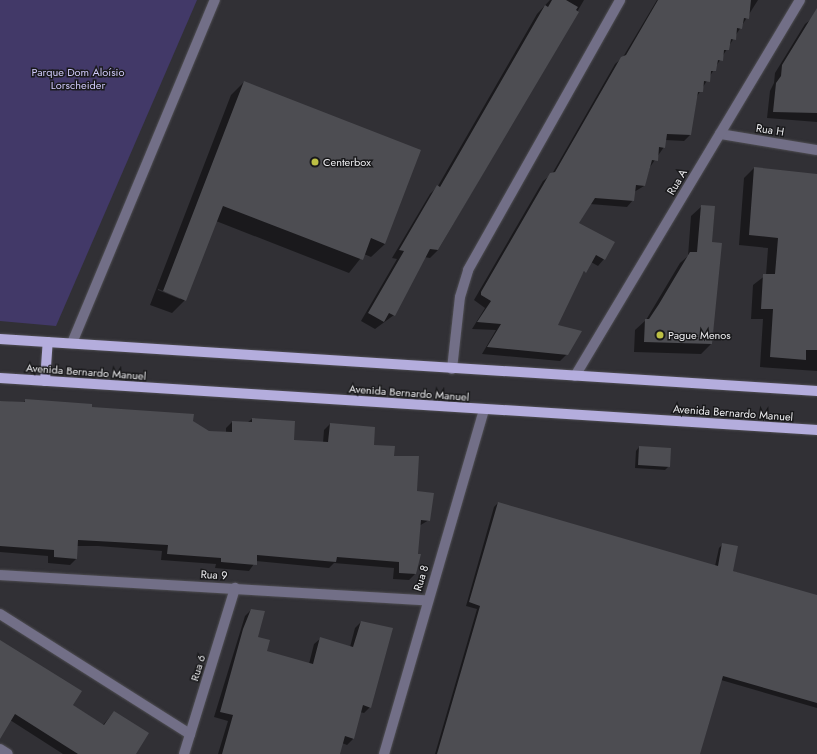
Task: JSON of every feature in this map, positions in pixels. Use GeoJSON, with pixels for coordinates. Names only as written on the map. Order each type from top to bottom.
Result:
{"type":"FeatureCollection","features":[{"type":"Feature","properties":{"kind":"main road"},"geometry":{"type":"LineString","coordinates":[[0,339],[452,369],[817,391]]}},
{"type":"Feature","properties":{"kind":"main road"},"geometry":{"type":"LineString","coordinates":[[45,382],[48,342]]}},
{"type":"Feature","properties":{"kind":"main road","name":"Avenida Bernardo Manuel"},"geometry":{"type":"LineString","coordinates":[[0,378],[817,430]]}},
{"type":"Feature","properties":{"kind":"street"},"geometry":{"type":"LineString","coordinates":[[72,343],[215,0]]}},
{"type":"Feature","properties":{"kind":"street"},"geometry":{"type":"LineString","coordinates":[[452,369],[460,297],[468,270],[620,0]]}},
{"type":"Feature","properties":{"kind":"street","name":"Rua A"},"geometry":{"type":"LineString","coordinates":[[575,376],[800,0]]}},
{"type":"Feature","properties":{"kind":"street","name":"Rua H"},"geometry":{"type":"LineString","coordinates":[[720,134],[817,150]]}},
{"type":"Feature","properties":{"kind":"street","name":"Rua 8"},"geometry":{"type":"LineString","coordinates":[[384,754],[427,600],[484,410]]}},
{"type":"Feature","properties":{"kind":"street","name":"Rua 9"},"geometry":{"type":"LineString","coordinates":[[0,575],[427,600]]}},
{"type":"Feature","properties":{"kind":"street","name":"Rua 6"},"geometry":{"type":"LineString","coordinates":[[184,754],[235,588]]}},
{"type":"Feature","properties":{"kind":"street"},"geometry":{"type":"LineString","coordinates":[[0,614],[190,734]]}},
{"type":"Feature","properties":{"kind":"street"},"geometry":{"type":"LineString","coordinates":[[0,749],[8,754]]}},
{"type":"Feature","properties":{"kind":"green space","name":"Parque Dom Aloísio Lorscheider"},"geometry":{"type":"Polygon","coordinates":[[[0,0],[197,0],[56,326],[0,321],[0,0]]]}},
{"type":"Feature","properties":{"kind":"building"},"geometry":{"type":"Polygon","coordinates":[[[552,0],[566,0],[578,7],[576,10],[579,12],[438,250],[430,249],[395,316],[389,313],[384,322],[368,313],[404,251],[399,250],[437,185],[440,187],[545,5],[548,7],[552,0]]]}},
{"type":"Feature","properties":{"kind":"building"},"geometry":{"type":"Polygon","coordinates":[[[658,0],[751,0],[749,19],[744,18],[742,29],[737,28],[736,40],[731,39],[729,50],[724,50],[723,61],[718,60],[716,71],[711,71],[710,82],[704,81],[703,92],[698,92],[691,135],[667,134],[665,148],[659,147],[658,161],[652,160],[645,186],[636,185],[634,201],[595,198],[579,223],[615,242],[605,260],[596,255],[586,273],[584,271],[558,325],[582,331],[568,355],[487,347],[501,324],[477,322],[491,301],[481,295],[481,292],[550,173],[555,172],[621,57],[626,55],[658,0]]]}},
{"type":"Feature","properties":{"kind":"building"},"geometry":{"type":"Polygon","coordinates":[[[817,8],[817,113],[773,112],[776,83],[781,76],[782,65],[817,8]]]}},
{"type":"Feature","properties":{"kind":"building","name":"Centerbox"},"geometry":{"type":"Polygon","coordinates":[[[244,81],[421,150],[385,244],[371,238],[363,260],[223,206],[186,301],[163,291],[244,81]]]}},
{"type":"Feature","properties":{"kind":"building"},"geometry":{"type":"Polygon","coordinates":[[[754,167],[817,174],[817,350],[806,350],[806,360],[770,357],[773,309],[761,309],[763,274],[775,274],[778,238],[749,235],[754,167]]]}},
{"type":"Feature","properties":{"kind":"building"},"geometry":{"type":"Polygon","coordinates":[[[701,205],[715,206],[712,242],[722,243],[712,344],[644,342],[645,319],[649,319],[690,252],[697,252],[701,205]]]}},
{"type":"Feature","properties":{"kind":"building"},"geometry":{"type":"Polygon","coordinates":[[[25,399],[92,404],[92,407],[194,414],[193,421],[209,431],[232,432],[232,421],[252,422],[252,418],[295,421],[294,440],[328,442],[330,423],[375,427],[374,445],[395,446],[394,456],[419,456],[417,491],[434,493],[430,521],[421,520],[418,554],[421,554],[416,574],[399,573],[399,562],[337,557],[336,562],[257,555],[257,565],[221,562],[221,558],[167,554],[168,545],[78,540],[77,559],[54,557],[54,550],[0,546],[0,401],[25,402],[25,399]]]}},
{"type":"Feature","properties":{"kind":"building"},"geometry":{"type":"Polygon","coordinates":[[[639,446],[671,448],[670,467],[638,465],[639,446]]]}},
{"type":"Feature","properties":{"kind":"building"},"geometry":{"type":"Polygon","coordinates":[[[498,502],[718,566],[722,543],[738,546],[733,571],[817,595],[817,703],[723,676],[700,754],[437,754],[480,606],[469,602],[498,502]]]}},
{"type":"Feature","properties":{"kind":"building"},"geometry":{"type":"Polygon","coordinates":[[[251,609],[265,611],[258,637],[270,640],[267,651],[313,664],[320,637],[353,647],[361,621],[393,628],[371,708],[363,705],[354,739],[345,736],[340,754],[222,754],[233,715],[220,712],[243,629],[251,609]]]}},
{"type":"Feature","properties":{"kind":"building"},"geometry":{"type":"Polygon","coordinates":[[[0,640],[82,691],[73,705],[104,725],[114,711],[149,733],[136,754],[78,754],[15,714],[0,739],[0,640]]]}},
{"type":"Feature","properties":{"kind":"place","name":"Centerbox"},"geometry":{"type":"Point","coordinates":[315,162]}},
{"type":"Feature","properties":{"kind":"place","name":"Pague Menos"},"geometry":{"type":"Point","coordinates":[660,335]}}]}
